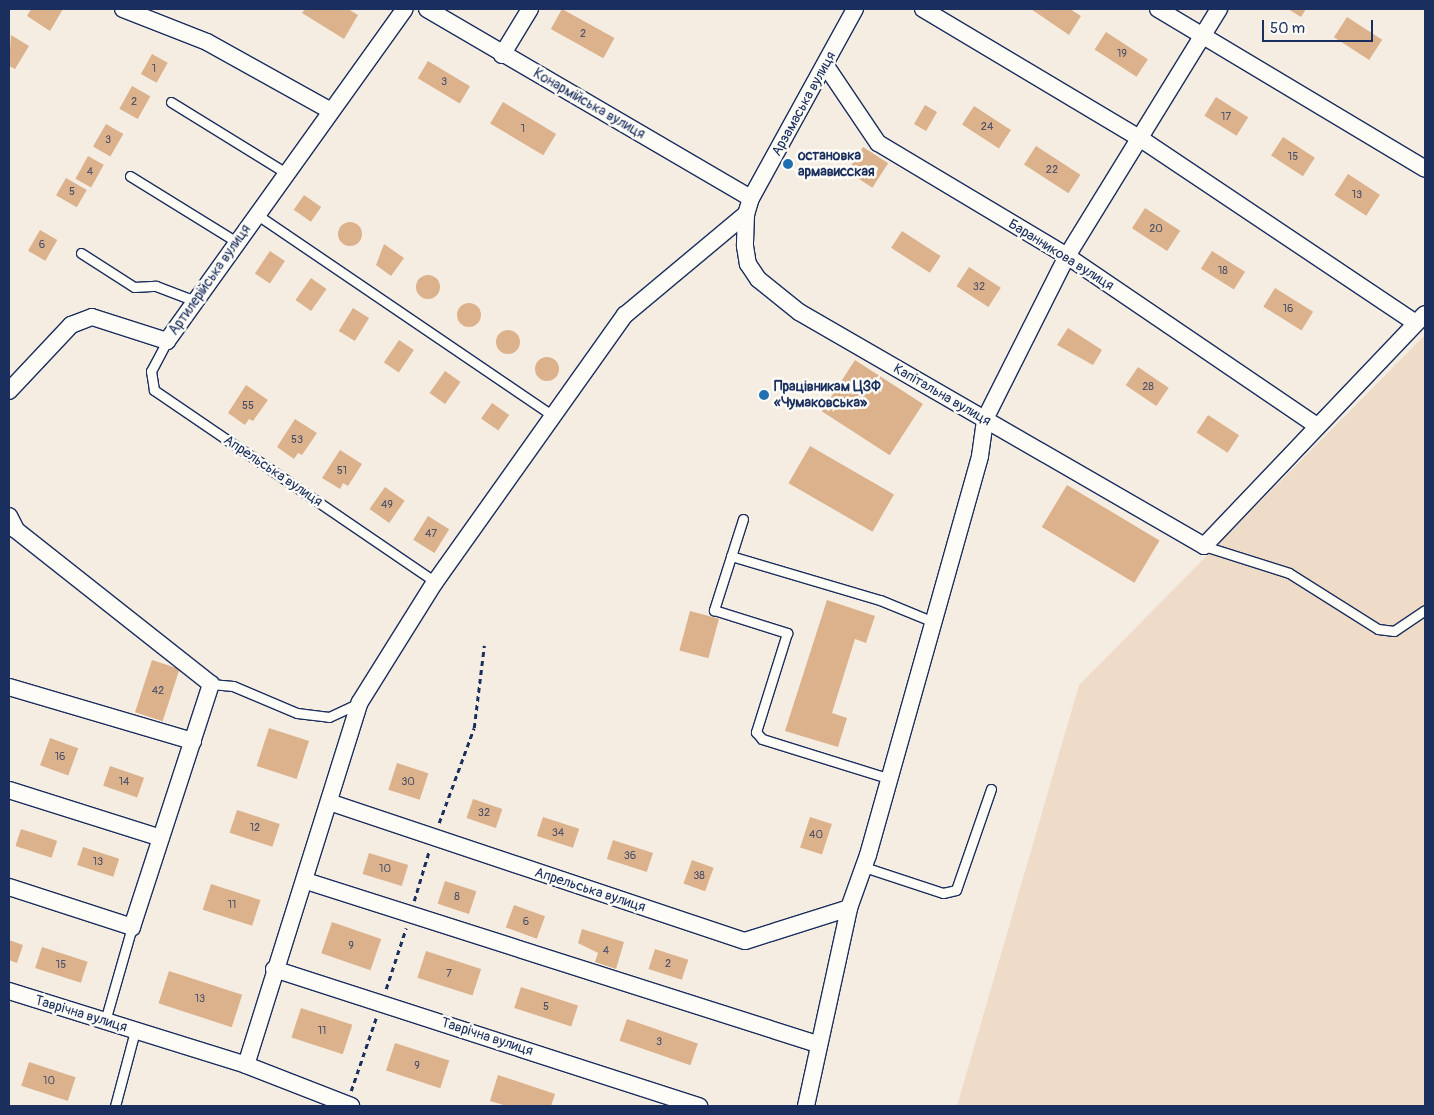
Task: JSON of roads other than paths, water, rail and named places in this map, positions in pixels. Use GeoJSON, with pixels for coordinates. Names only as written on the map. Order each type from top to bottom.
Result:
{"type":"FeatureCollection","features":[{"type":"Feature","properties":{"kind":"street"},"geometry":{"type":"LineString","coordinates":[[123,9],[206,42],[331,111]]}},
{"type":"Feature","properties":{"kind":"street","name":"Артилерійська вулиця"},"geometry":{"type":"LineString","coordinates":[[9,391],[71,325],[92,317],[167,341],[256,214],[405,9]]}},
{"type":"Feature","properties":{"kind":"street","name":"Конармійська вулиця"},"geometry":{"type":"LineString","coordinates":[[427,9],[749,206]]}},
{"type":"Feature","properties":{"kind":"street"},"geometry":{"type":"LineString","coordinates":[[502,55],[530,9]]}},
{"type":"Feature","properties":{"kind":"street","name":"Арзамаська вулиця"},"geometry":{"type":"LineString","coordinates":[[749,206],[855,9]]}},
{"type":"Feature","properties":{"kind":"street"},"geometry":{"type":"LineString","coordinates":[[923,9],[1138,137],[1421,319],[1204,546]]}},
{"type":"Feature","properties":{"kind":"street"},"geometry":{"type":"LineString","coordinates":[[1158,9],[1206,35],[1425,169]]}},
{"type":"Feature","properties":{"kind":"street"},"geometry":{"type":"LineString","coordinates":[[806,1106],[817,1044],[848,908],[864,868],[930,621],[980,456],[985,419],[1067,256],[1138,137],[1206,35],[1219,9]]}},
{"type":"Feature","properties":{"kind":"street","name":"Баранникова вулиця"},"geometry":{"type":"LineString","coordinates":[[826,66],[878,143],[1067,256],[1317,426]]}},
{"type":"Feature","properties":{"kind":"street"},"geometry":{"type":"LineString","coordinates":[[246,1066],[274,969],[332,803],[360,702],[435,582],[550,414],[625,315],[749,206]]}},
{"type":"Feature","properties":{"kind":"street","name":"Капітальна вулиця"},"geometry":{"type":"LineString","coordinates":[[749,206],[748,264],[758,280],[799,312],[1204,546]]}},
{"type":"Feature","properties":{"kind":"street"},"geometry":{"type":"LineString","coordinates":[[9,887],[132,927],[211,684],[11,526]]}},
{"type":"Feature","properties":{"kind":"street"},"geometry":{"type":"LineString","coordinates":[[9,687],[193,741]]}},
{"type":"Feature","properties":{"kind":"street"},"geometry":{"type":"LineString","coordinates":[[9,790],[160,838]]}},
{"type":"Feature","properties":{"kind":"street","name":"Апрельська вулиця"},"geometry":{"type":"LineString","coordinates":[[332,803],[745,941],[848,908]]}},
{"type":"Feature","properties":{"kind":"street"},"geometry":{"type":"LineString","coordinates":[[306,881],[410,917],[817,1044]]}},
{"type":"Feature","properties":{"kind":"street","name":"Таврічна вулиця"},"geometry":{"type":"LineString","coordinates":[[274,969],[699,1106]]}},
{"type":"Feature","properties":{"kind":"street","name":"Таврічна вулиця"},"geometry":{"type":"LineString","coordinates":[[9,991],[246,1066],[349,1105]]}},
{"type":"Feature","properties":{"kind":"lane"},"geometry":{"type":"LineString","coordinates":[[171,102],[286,173]]}},
{"type":"Feature","properties":{"kind":"lane"},"geometry":{"type":"LineString","coordinates":[[130,176],[237,242]]}},
{"type":"Feature","properties":{"kind":"lane"},"geometry":{"type":"LineString","coordinates":[[256,214],[550,414]]}},
{"type":"Feature","properties":{"kind":"lane"},"geometry":{"type":"LineString","coordinates":[[81,253],[134,287],[156,286],[195,301]]}},
{"type":"Feature","properties":{"kind":"lane","name":"Апрельська вулиця"},"geometry":{"type":"LineString","coordinates":[[167,341],[151,371],[154,390],[435,582]]}},
{"type":"Feature","properties":{"kind":"lane"},"geometry":{"type":"LineString","coordinates":[[742,519],[714,610],[787,633],[756,732],[762,739],[887,778]]}},
{"type":"Feature","properties":{"kind":"lane"},"geometry":{"type":"LineString","coordinates":[[1204,546],[1289,573],[1378,629],[1394,631],[1425,610]]}},
{"type":"Feature","properties":{"kind":"lane"},"geometry":{"type":"LineString","coordinates":[[731,556],[880,600],[930,621]]}},
{"type":"Feature","properties":{"kind":"lane"},"geometry":{"type":"LineString","coordinates":[[211,684],[233,686],[297,713],[329,717],[360,702]]}},
{"type":"Feature","properties":{"kind":"lane"},"geometry":{"type":"LineString","coordinates":[[864,868],[944,893],[956,890],[991,789]]}},
{"type":"Feature","properties":{"kind":"lane"},"geometry":{"type":"LineString","coordinates":[[105,1021],[132,927]]}},
{"type":"Feature","properties":{"kind":"lane"},"geometry":{"type":"LineString","coordinates":[[114,1106],[135,1031]]}},
{"type":"Feature","properties":{"kind":"place","name":"остановка армависская"},"geometry":{"type":"Point","coordinates":[788,164]}},
{"type":"Feature","properties":{"kind":"place","name":"Працівникам ЦЗФ «Чумаковська»"},"geometry":{"type":"Point","coordinates":[764,395]}}]}
